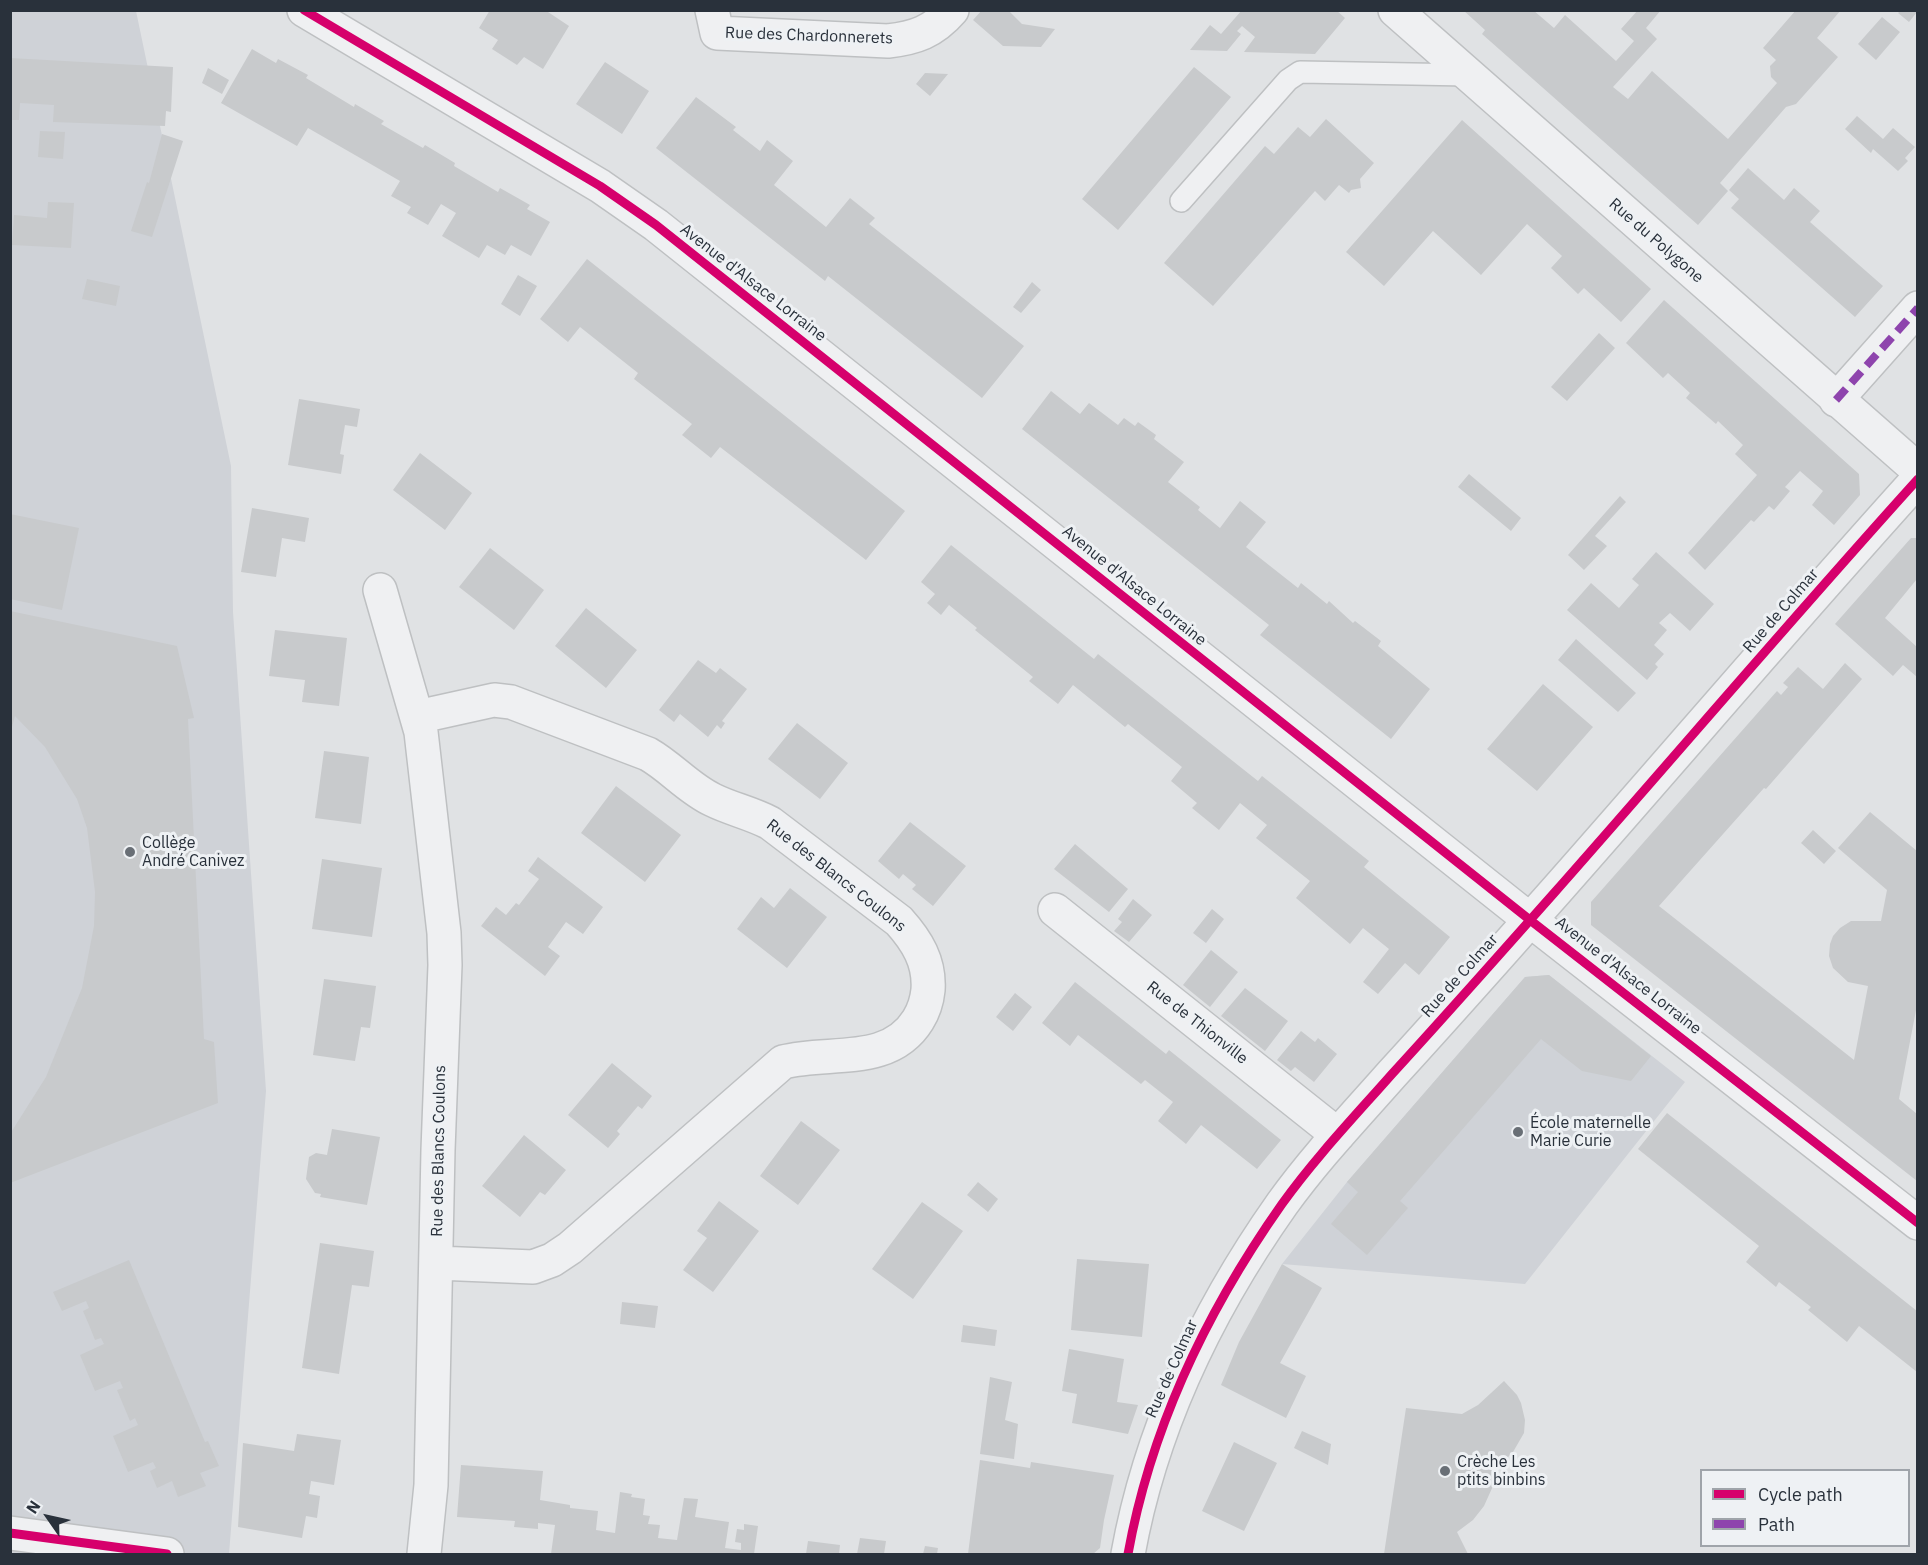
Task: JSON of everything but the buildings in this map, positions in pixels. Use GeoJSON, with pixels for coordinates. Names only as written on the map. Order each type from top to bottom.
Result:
{"type":"FeatureCollection","features":[{"type":"Feature","properties":{"kind":"street","name":"Avenue d'Alsace Lorraine"},"geometry":{"type":"LineString","coordinates":[[304,10],[627,204],[1530,920],[1805,1133],[1917,1223]]}},
{"type":"Feature","properties":{"kind":"street","name":"Rue des Chardonnerets"},"geometry":{"type":"LineString","coordinates":[[712,10],[717,33],[888,41],[921,35],[952,10]]}},
{"type":"Feature","properties":{"kind":"street","name":"Rue du Polygone"},"geometry":{"type":"LineString","coordinates":[[1395,10],[1917,470]]}},
{"type":"Feature","properties":{"kind":"street"},"geometry":{"type":"LineString","coordinates":[[1836,400],[1917,308]]}},
{"type":"Feature","properties":{"kind":"street","name":"Rue de Colmar"},"geometry":{"type":"LineString","coordinates":[[1128,1554],[1143,1485],[1157,1440],[1194,1350],[1239,1270],[1284,1202],[1338,1135],[1917,479]]}},
{"type":"Feature","properties":{"kind":"street","name":"Rue des Blancs Coulons"},"geometry":{"type":"LineString","coordinates":[[380,590],[417,717],[424,750],[444,954],[436,1197],[437,1263],[431,1485],[424,1554]]}},
{"type":"Feature","properties":{"kind":"street","name":"Rue des Blancs Coulons"},"geometry":{"type":"LineString","coordinates":[[417,717],[494,700],[511,702],[648,754],[665,764],[700,793],[770,822],[899,921],[914,937],[924,957],[929,976],[928,997],[910,1033],[897,1042],[863,1053],[796,1058],[783,1062],[570,1248],[552,1260],[533,1267],[437,1263]]}},
{"type":"Feature","properties":{"kind":"street","name":"Rue de Thionville"},"geometry":{"type":"LineString","coordinates":[[1055,910],[1338,1135]]}},
{"type":"Feature","properties":{"kind":"street"},"geometry":{"type":"LineString","coordinates":[[10,1533],[167,1554]]}},
{"type":"Feature","properties":{"kind":"lane"},"geometry":{"type":"LineString","coordinates":[[1181,201],[1288,80],[1300,72],[1468,75]]}},
{"type":"Feature","properties":{"kind":"shaded area"},"geometry":{"type":"Polygon","coordinates":[[[11,11],[136,11],[231,466],[233,612],[266,1091],[229,1554],[11,1554],[11,11]]]}},
{"type":"Feature","properties":{"kind":"shaded area","name":"École maternelle Marie Curie"},"geometry":{"type":"Polygon","coordinates":[[[1549,975],[1685,1082],[1525,1284],[1282,1264],[1347,1182],[1525,977],[1549,975]]]}},
{"type":"Feature","properties":{"kind":"marked path"},"geometry":{"type":"LineString","coordinates":[[1836,400],[1918,308]]}},
{"type":"Feature","properties":{"kind":"cycle path"},"geometry":{"type":"LineString","coordinates":[[304,10],[600,186],[656,225],[1530,920],[1918,1223]]}},
{"type":"Feature","properties":{"kind":"cycle path"},"geometry":{"type":"LineString","coordinates":[[1128,1554],[1151,1460],[1186,1371],[1230,1285],[1282,1204],[1336,1138],[1918,479]]}},
{"type":"Feature","properties":{"kind":"cycle path"},"geometry":{"type":"LineString","coordinates":[[10,1533],[167,1554]]}},
{"type":"Feature","properties":{"kind":"place","name":"Collège André Canivez"},"geometry":{"type":"Point","coordinates":[130,852]}},
{"type":"Feature","properties":{"kind":"place","name":"École maternelle Marie Curie"},"geometry":{"type":"Point","coordinates":[1518,1132]}},
{"type":"Feature","properties":{"kind":"place","name":"Crèche Les ptits binbins"},"geometry":{"type":"Point","coordinates":[1445,1471]}}]}
